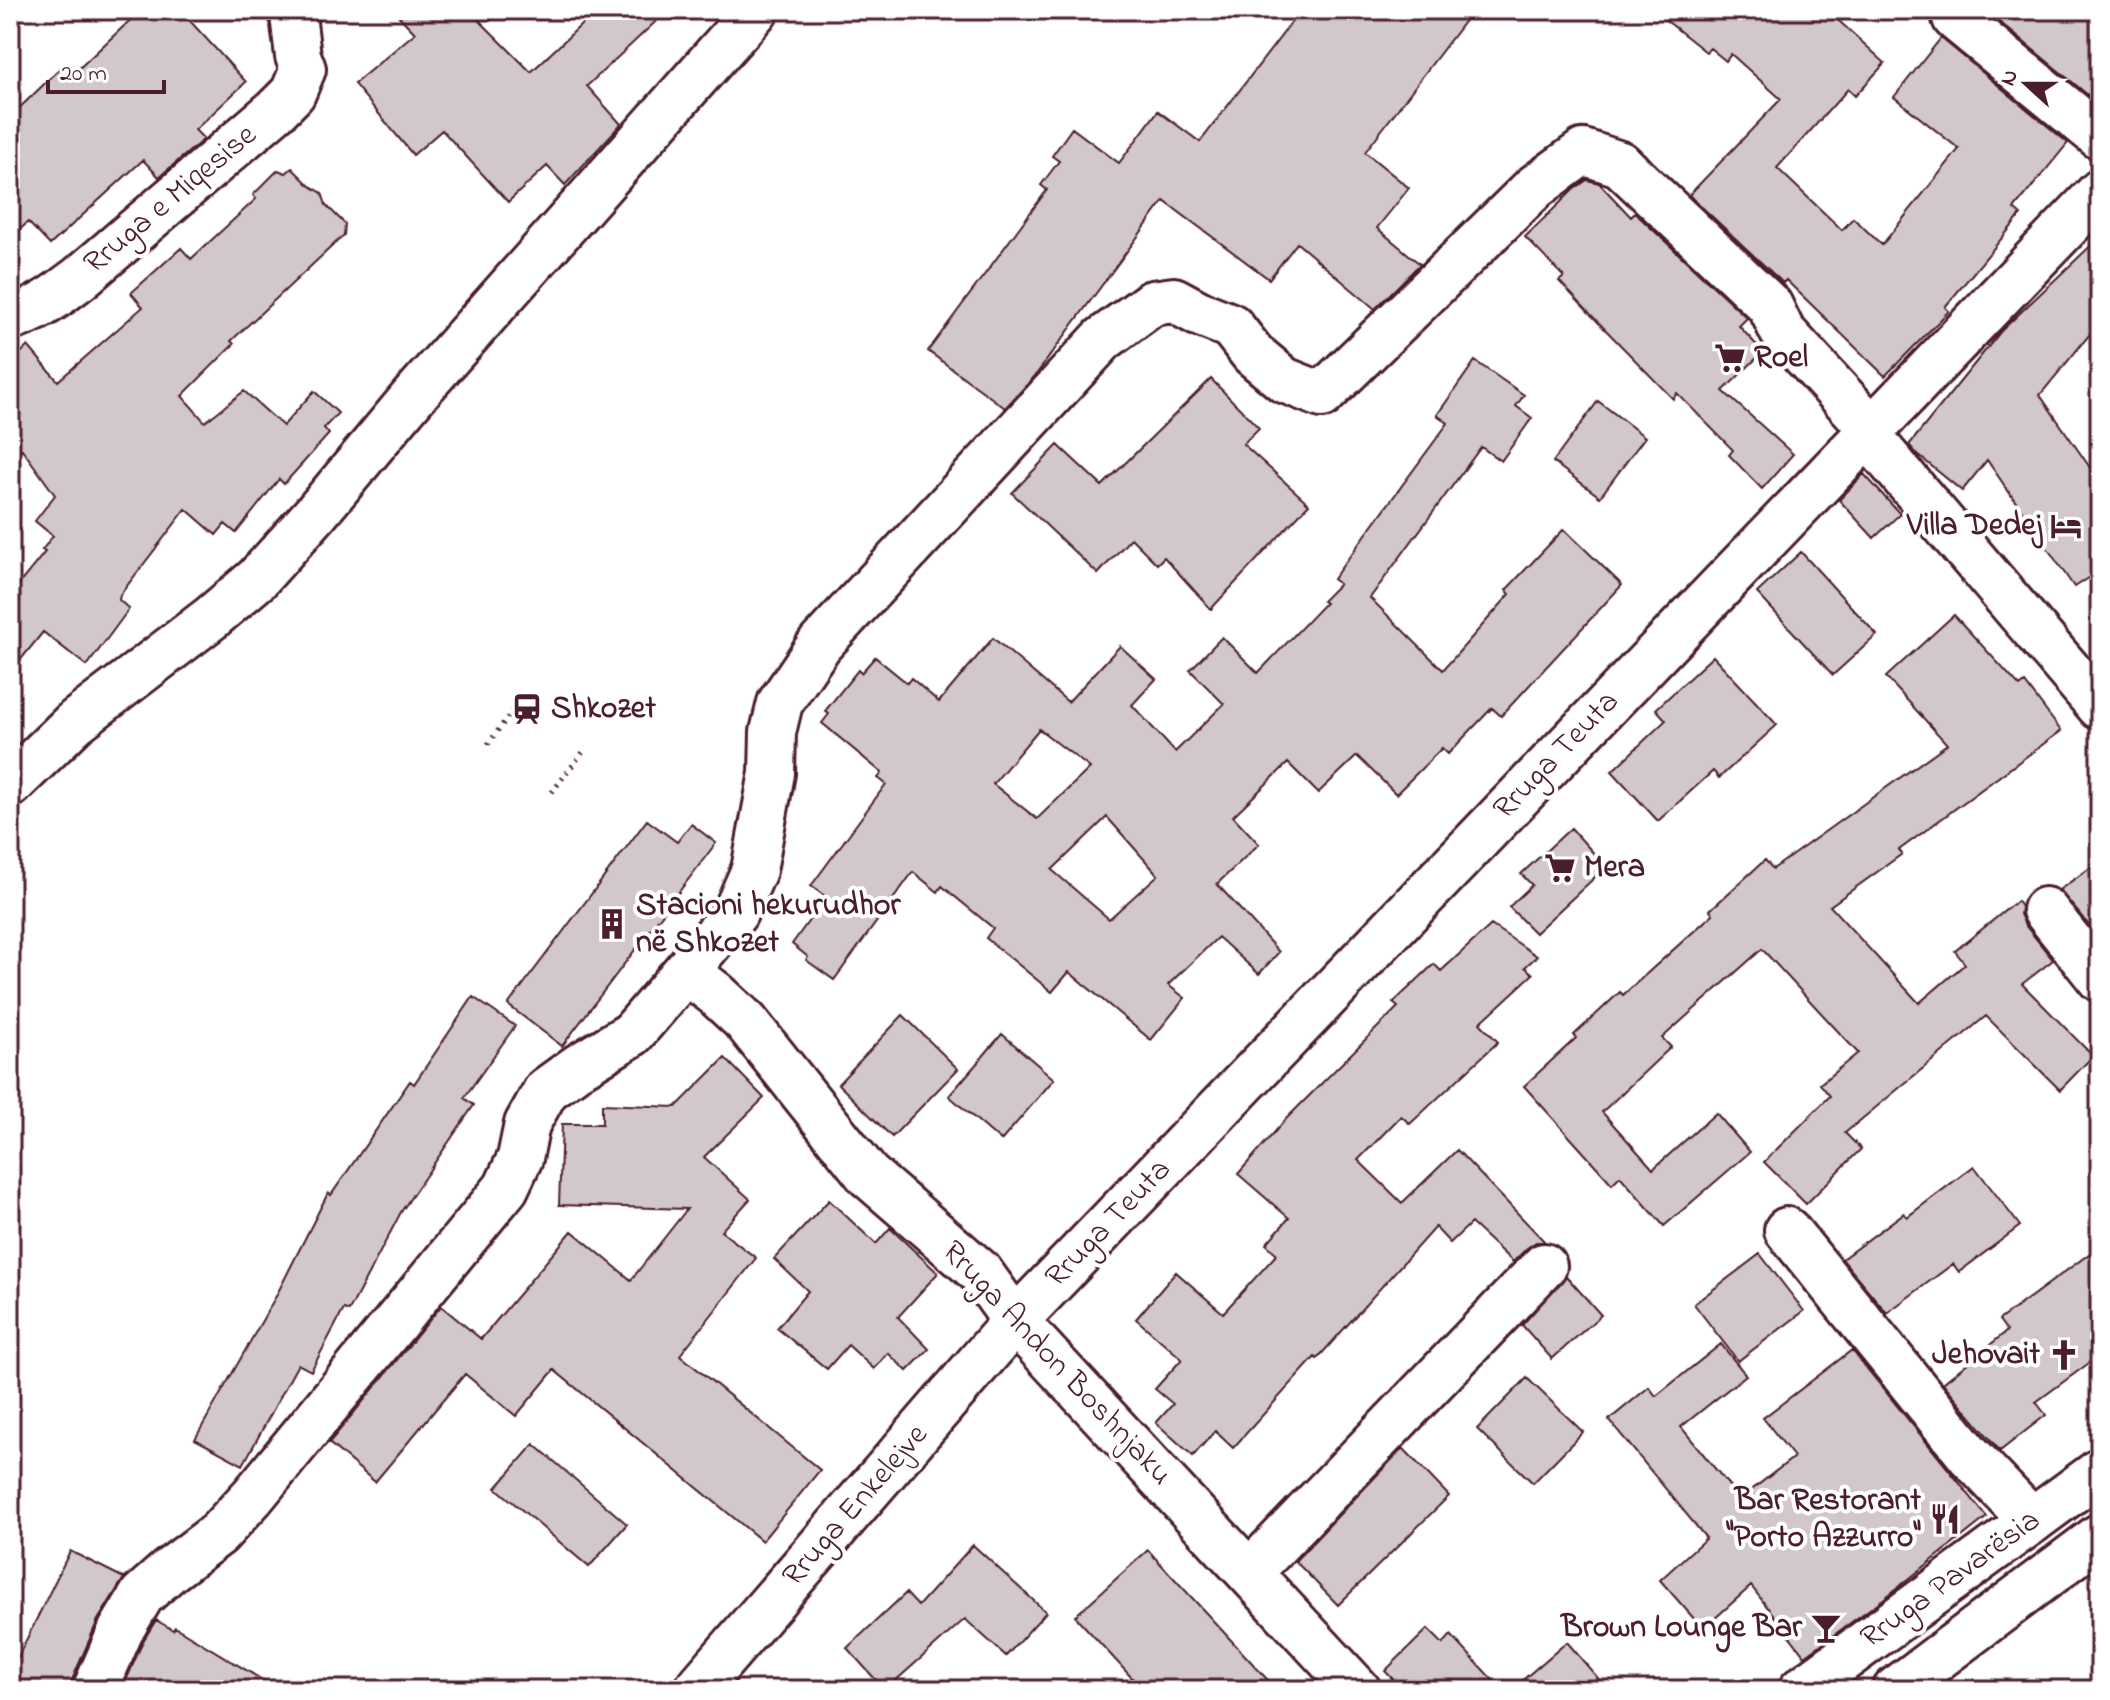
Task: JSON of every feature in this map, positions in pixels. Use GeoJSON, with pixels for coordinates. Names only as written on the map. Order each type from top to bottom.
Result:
{"type":"FeatureCollection","features":[{"type":"Feature","properties":{"kind":"street"},"geometry":{"type":"LineString","coordinates":[[10,785],[75,722],[257,579],[412,398],[756,10]]}},
{"type":"Feature","properties":{"kind":"street","name":"Rruga e Miqesise"},"geometry":{"type":"LineString","coordinates":[[10,318],[48,303],[80,278],[285,102],[300,81],[303,69],[291,12]]}},
{"type":"Feature","properties":{"kind":"street"},"geometry":{"type":"LineString","coordinates":[[1955,18],[2100,137]]}},
{"type":"Feature","properties":{"kind":"street"},"geometry":{"type":"LineString","coordinates":[[95,1690],[121,1630],[142,1595],[218,1534],[253,1496],[506,1188],[520,1158],[527,1124],[546,1090],[632,1034],[735,913],[754,870],[772,773],[773,732],[780,703],[820,644],[1103,339],[1152,303],[1174,300],[1231,326],[1253,354],[1284,380],[1322,395],[1535,187],[1583,152],[1620,164],[1770,306],[1782,331],[1862,418],[1866,433],[2100,707]]}},
{"type":"Feature","properties":{"kind":"street","name":"Rruga Teuta"},"geometry":{"type":"LineString","coordinates":[[1015,1321],[2100,192]]}},
{"type":"Feature","properties":{"kind":"street"},"geometry":{"type":"LineString","coordinates":[[2045,910],[2100,979]]}},
{"type":"Feature","properties":{"kind":"street","name":"Rruga Andon Boshnjaku"},"geometry":{"type":"LineString","coordinates":[[686,971],[746,1022],[868,1175],[980,1272],[1015,1321],[1358,1690]]}},
{"type":"Feature","properties":{"kind":"street"},"geometry":{"type":"LineString","coordinates":[[1787,1230],[1969,1455],[2032,1521]]}},
{"type":"Feature","properties":{"kind":"street"},"geometry":{"type":"LineString","coordinates":[[1249,1573],[1544,1266]]}},
{"type":"Feature","properties":{"kind":"street","name":"Rruga Enkelejve"},"geometry":{"type":"LineString","coordinates":[[696,1690],[1015,1321]]}},
{"type":"Feature","properties":{"kind":"street","name":"Rruga Pavarësia"},"geometry":{"type":"LineString","coordinates":[[1801,1690],[2100,1471]]}},
{"type":"Feature","properties":{"kind":"street","name":"Rruga Pavarësia"},"geometry":{"type":"LineString","coordinates":[[1895,1690],[2100,1536]]}},
{"type":"Feature","properties":{"kind":"path"},"geometry":{"type":"LineString","coordinates":[[488,744],[522,698]]}},
{"type":"Feature","properties":{"kind":"path"},"geometry":{"type":"LineString","coordinates":[[552,792],[586,748]]}},
{"type":"Feature","properties":{"kind":"building"},"geometry":{"type":"Polygon","coordinates":[[[141,10],[180,10],[246,82],[195,130],[204,139],[159,177],[143,160],[50,245],[28,222],[10,239],[10,117],[64,65],[73,74],[141,10]]]}},
{"type":"Feature","properties":{"kind":"building"},"geometry":{"type":"Polygon","coordinates":[[[393,10],[469,10],[531,72],[597,10],[668,10],[587,86],[621,124],[565,185],[547,166],[508,202],[442,130],[413,155],[354,84],[415,33],[393,10]]]}},
{"type":"Feature","properties":{"kind":"building"},"geometry":{"type":"Polygon","coordinates":[[[1301,10],[1473,10],[1365,152],[1409,188],[1377,228],[1420,264],[1375,309],[1297,243],[1269,279],[1164,201],[1035,376],[1005,408],[928,351],[1047,190],[1041,185],[1059,161],[1052,156],[1072,128],[1119,163],[1158,111],[1200,142],[1301,10]]]}},
{"type":"Feature","properties":{"kind":"building"},"geometry":{"type":"Polygon","coordinates":[[[1653,10],[1827,10],[1885,63],[1855,96],[1848,89],[1777,168],[1842,230],[1853,218],[1882,245],[1959,149],[1894,97],[1941,38],[2068,143],[2014,209],[2021,215],[1945,307],[1949,311],[1885,376],[1786,280],[1783,283],[1689,195],[1781,99],[1731,54],[1726,61],[1710,48],[1706,52],[1653,10]]]}},
{"type":"Feature","properties":{"kind":"building"},"geometry":{"type":"Polygon","coordinates":[[[1985,10],[2087,10],[2100,21],[2100,105],[1985,10]]]}},
{"type":"Feature","properties":{"kind":"building"},"geometry":{"type":"Polygon","coordinates":[[[292,168],[322,193],[326,205],[345,224],[344,235],[231,341],[234,344],[182,396],[205,422],[244,391],[283,426],[314,391],[338,413],[324,428],[329,434],[284,484],[279,479],[236,533],[225,524],[216,535],[186,509],[120,595],[119,600],[129,609],[87,666],[43,632],[10,673],[10,595],[45,552],[42,550],[53,536],[35,521],[55,495],[22,449],[10,456],[10,363],[28,346],[58,381],[143,307],[131,293],[181,248],[191,259],[256,199],[253,195],[278,170],[286,173],[292,168]]]}},
{"type":"Feature","properties":{"kind":"building"},"geometry":{"type":"Polygon","coordinates":[[[1587,180],[1599,183],[1631,217],[1635,213],[1747,318],[1739,326],[1763,352],[1723,391],[1793,454],[1762,489],[1729,455],[1733,450],[1677,393],[1673,399],[1559,281],[1564,277],[1525,237],[1587,180]]]}},
{"type":"Feature","properties":{"kind":"building"},"geometry":{"type":"Polygon","coordinates":[[[2100,237],[2100,322],[2040,395],[2100,482],[2100,570],[2074,587],[1987,460],[1962,491],[1909,445],[2001,331],[2100,237]]]}},
{"type":"Feature","properties":{"kind":"building"},"geometry":{"type":"Polygon","coordinates":[[[1475,361],[1524,395],[1516,406],[1532,418],[1501,461],[1481,447],[1370,598],[1443,670],[1510,594],[1506,590],[1564,529],[1622,585],[1501,716],[1492,708],[1448,754],[1442,748],[1396,794],[1357,756],[1318,793],[1288,763],[1233,816],[1259,844],[1217,884],[1279,952],[1259,974],[1218,937],[1168,985],[1185,998],[1151,1040],[1069,972],[1052,992],[986,938],[993,928],[942,886],[938,892],[913,872],[834,980],[806,960],[808,957],[792,944],[826,897],[811,886],[886,784],[878,778],[882,773],[822,723],[829,714],[825,711],[858,670],[861,673],[875,657],[907,683],[911,678],[939,702],[993,638],[1068,702],[1120,646],[1156,679],[1132,705],[1175,752],[1224,704],[1190,670],[1222,637],[1258,673],[1325,603],[1322,601],[1339,584],[1333,579],[1448,423],[1437,415],[1475,361]],[[1039,729],[993,784],[1037,819],[1090,768],[1039,729]],[[1107,817],[1052,870],[1109,919],[1158,875],[1107,817]]]}},
{"type":"Feature","properties":{"kind":"building"},"geometry":{"type":"Polygon","coordinates":[[[1211,379],[1259,428],[1243,444],[1309,504],[1211,609],[1164,557],[1157,564],[1131,538],[1098,574],[1012,493],[1058,445],[1102,486],[1211,379]]]}},
{"type":"Feature","properties":{"kind":"building"},"geometry":{"type":"Polygon","coordinates":[[[1598,401],[1645,437],[1600,497],[1553,462],[1598,401]]]}},
{"type":"Feature","properties":{"kind":"building"},"geometry":{"type":"Polygon","coordinates":[[[1864,474],[1900,514],[1874,538],[1839,500],[1864,474]]]}},
{"type":"Feature","properties":{"kind":"building"},"geometry":{"type":"Polygon","coordinates":[[[1801,552],[1877,635],[1833,675],[1757,593],[1801,552]]]}},
{"type":"Feature","properties":{"kind":"building"},"geometry":{"type":"Polygon","coordinates":[[[1954,615],[2020,687],[2025,683],[2061,731],[1899,850],[1902,854],[1830,906],[1919,1003],[1965,964],[1955,951],[2017,901],[2025,925],[2053,960],[2022,984],[2093,1056],[2060,1090],[1986,1016],[1845,1133],[1861,1149],[1806,1204],[1764,1162],[1830,1096],[1820,1084],[1858,1053],[1762,949],[1662,1038],[1671,1047],[1602,1112],[1653,1169],[1716,1113],[1750,1152],[1664,1226],[1620,1176],[1612,1184],[1524,1086],[1620,992],[1623,995],[1713,914],[1710,910],[1765,860],[1773,869],[1947,744],[1886,677],[1954,615]]]}},
{"type":"Feature","properties":{"kind":"building"},"geometry":{"type":"Polygon","coordinates":[[[1713,656],[1777,725],[1719,778],[1713,771],[1658,821],[1612,771],[1666,720],[1656,709],[1713,656]]]}},
{"type":"Feature","properties":{"kind":"building","name":"Stacioni hekurudhor në Shkozet"},"geometry":{"type":"Polygon","coordinates":[[[647,820],[677,842],[691,824],[716,843],[562,1046],[508,1005],[647,820]]]}},
{"type":"Feature","properties":{"kind":"building"},"geometry":{"type":"Polygon","coordinates":[[[1571,828],[1606,867],[1535,933],[1509,907],[1532,885],[1521,874],[1571,828]]]}},
{"type":"Feature","properties":{"kind":"building"},"geometry":{"type":"Polygon","coordinates":[[[2100,861],[2100,925],[2093,930],[2059,890],[2100,861]]]}},
{"type":"Feature","properties":{"kind":"building"},"geometry":{"type":"Polygon","coordinates":[[[1491,925],[1537,956],[1525,967],[1533,974],[1480,1023],[1498,1042],[1410,1124],[1401,1116],[1358,1160],[1402,1203],[1457,1150],[1545,1242],[1536,1242],[1513,1262],[1471,1223],[1450,1243],[1435,1227],[1233,1448],[1215,1431],[1193,1456],[1156,1423],[1173,1404],[1155,1389],[1182,1359],[1136,1319],[1176,1272],[1223,1313],[1277,1254],[1266,1244],[1289,1218],[1238,1174],[1286,1119],[1398,1007],[1393,1003],[1434,964],[1441,971],[1491,925]]]}},
{"type":"Feature","properties":{"kind":"building"},"geometry":{"type":"Polygon","coordinates":[[[473,997],[515,1026],[464,1098],[474,1105],[401,1212],[349,1311],[344,1309],[311,1371],[298,1364],[243,1465],[195,1439],[276,1296],[328,1193],[331,1195],[410,1081],[414,1084],[473,997]]]}},
{"type":"Feature","properties":{"kind":"building"},"geometry":{"type":"Polygon","coordinates":[[[903,1015],[958,1069],[892,1137],[838,1084],[903,1015]]]}},
{"type":"Feature","properties":{"kind":"building"},"geometry":{"type":"Polygon","coordinates":[[[1002,1034],[1054,1079],[1001,1141],[949,1096],[1002,1034]]]}},
{"type":"Feature","properties":{"kind":"building"},"geometry":{"type":"Polygon","coordinates":[[[725,1058],[764,1098],[704,1157],[750,1199],[721,1231],[756,1258],[680,1355],[820,1470],[762,1541],[554,1370],[516,1416],[465,1374],[375,1482],[329,1443],[441,1306],[481,1339],[572,1231],[631,1280],[687,1209],[559,1205],[562,1124],[602,1124],[602,1104],[676,1107],[725,1058]]]}},
{"type":"Feature","properties":{"kind":"building"},"geometry":{"type":"Polygon","coordinates":[[[1974,1166],[2020,1226],[1959,1272],[1953,1264],[1887,1313],[1842,1259],[1904,1213],[1907,1217],[1974,1166]]]}},
{"type":"Feature","properties":{"kind":"building"},"geometry":{"type":"Polygon","coordinates":[[[829,1200],[876,1244],[890,1228],[938,1273],[898,1317],[929,1349],[907,1371],[888,1353],[874,1369],[848,1345],[827,1369],[777,1328],[808,1291],[774,1259],[829,1200]]]}},
{"type":"Feature","properties":{"kind":"building"},"geometry":{"type":"Polygon","coordinates":[[[2100,1246],[2100,1355],[2036,1402],[2046,1415],[2000,1451],[1943,1383],[2007,1331],[1999,1320],[2100,1246]]]}},
{"type":"Feature","properties":{"kind":"building"},"geometry":{"type":"Polygon","coordinates":[[[1760,1254],[1804,1311],[1738,1361],[1694,1304],[1760,1254]]]}},
{"type":"Feature","properties":{"kind":"building"},"geometry":{"type":"Polygon","coordinates":[[[1566,1276],[1601,1315],[1552,1359],[1522,1325],[1566,1276]]]}},
{"type":"Feature","properties":{"kind":"building"},"geometry":{"type":"Polygon","coordinates":[[[1721,1344],[1746,1375],[1681,1427],[1740,1499],[1794,1457],[1763,1418],[1852,1350],[1987,1517],[1805,1656],[1751,1586],[1703,1629],[1660,1580],[1706,1538],[1609,1420],[1649,1387],[1656,1396],[1721,1344]]]}},
{"type":"Feature","properties":{"kind":"building"},"geometry":{"type":"Polygon","coordinates":[[[1527,1378],[1583,1432],[1533,1483],[1477,1429],[1527,1378]]]}},
{"type":"Feature","properties":{"kind":"building"},"geometry":{"type":"Polygon","coordinates":[[[534,1444],[627,1524],[589,1567],[496,1488],[534,1444]]]}},
{"type":"Feature","properties":{"kind":"building"},"geometry":{"type":"Polygon","coordinates":[[[1403,1448],[1449,1496],[1338,1605],[1295,1561],[1403,1448]]]}},
{"type":"Feature","properties":{"kind":"building"},"geometry":{"type":"Polygon","coordinates":[[[973,1545],[1046,1612],[1006,1656],[965,1619],[885,1690],[847,1648],[906,1593],[918,1606],[973,1545]]]}},
{"type":"Feature","properties":{"kind":"building"},"geometry":{"type":"Polygon","coordinates":[[[1148,1550],[1277,1690],[1143,1690],[1075,1616],[1148,1550]]]}},
{"type":"Feature","properties":{"kind":"building"},"geometry":{"type":"Polygon","coordinates":[[[70,1551],[124,1578],[98,1620],[70,1690],[31,1690],[10,1679],[10,1673],[70,1551]]]}},
{"type":"Feature","properties":{"kind":"building"},"geometry":{"type":"Polygon","coordinates":[[[156,1620],[173,1630],[175,1627],[279,1690],[122,1690],[143,1641],[156,1620]]]}},
{"type":"Feature","properties":{"kind":"building"},"geometry":{"type":"Polygon","coordinates":[[[1428,1629],[1443,1644],[1451,1635],[1502,1690],[1403,1690],[1385,1671],[1428,1629]]]}},
{"type":"Feature","properties":{"kind":"building"},"geometry":{"type":"Polygon","coordinates":[[[1567,1642],[1608,1690],[1511,1690],[1567,1642]]]}},
{"type":"Feature","properties":{"kind":"place","name":"Roel"},"geometry":{"type":"Point","coordinates":[1730,358]}},
{"type":"Feature","properties":{"kind":"place","name":"Villa Dedej"},"geometry":{"type":"Point","coordinates":[2066,526]}},
{"type":"Feature","properties":{"kind":"place","name":"Shkozet"},"geometry":{"type":"Point","coordinates":[527,709]}},
{"type":"Feature","properties":{"kind":"place","name":"Mera"},"geometry":{"type":"Point","coordinates":[1560,868]}},
{"type":"Feature","properties":{"kind":"place","name":"Stacioni hekurudhor në Shkozet"},"geometry":{"type":"Point","coordinates":[612,924]}},
{"type":"Feature","properties":{"kind":"place","name":"Jehovait"},"geometry":{"type":"Point","coordinates":[2064,1355]}},
{"type":"Feature","properties":{"kind":"place","name":"Bar Restorant \"Porto Azzurro\""},"geometry":{"type":"Point","coordinates":[1945,1519]}},
{"type":"Feature","properties":{"kind":"place","name":"Brown Lounge Bar"},"geometry":{"type":"Point","coordinates":[1826,1628]}}]}
